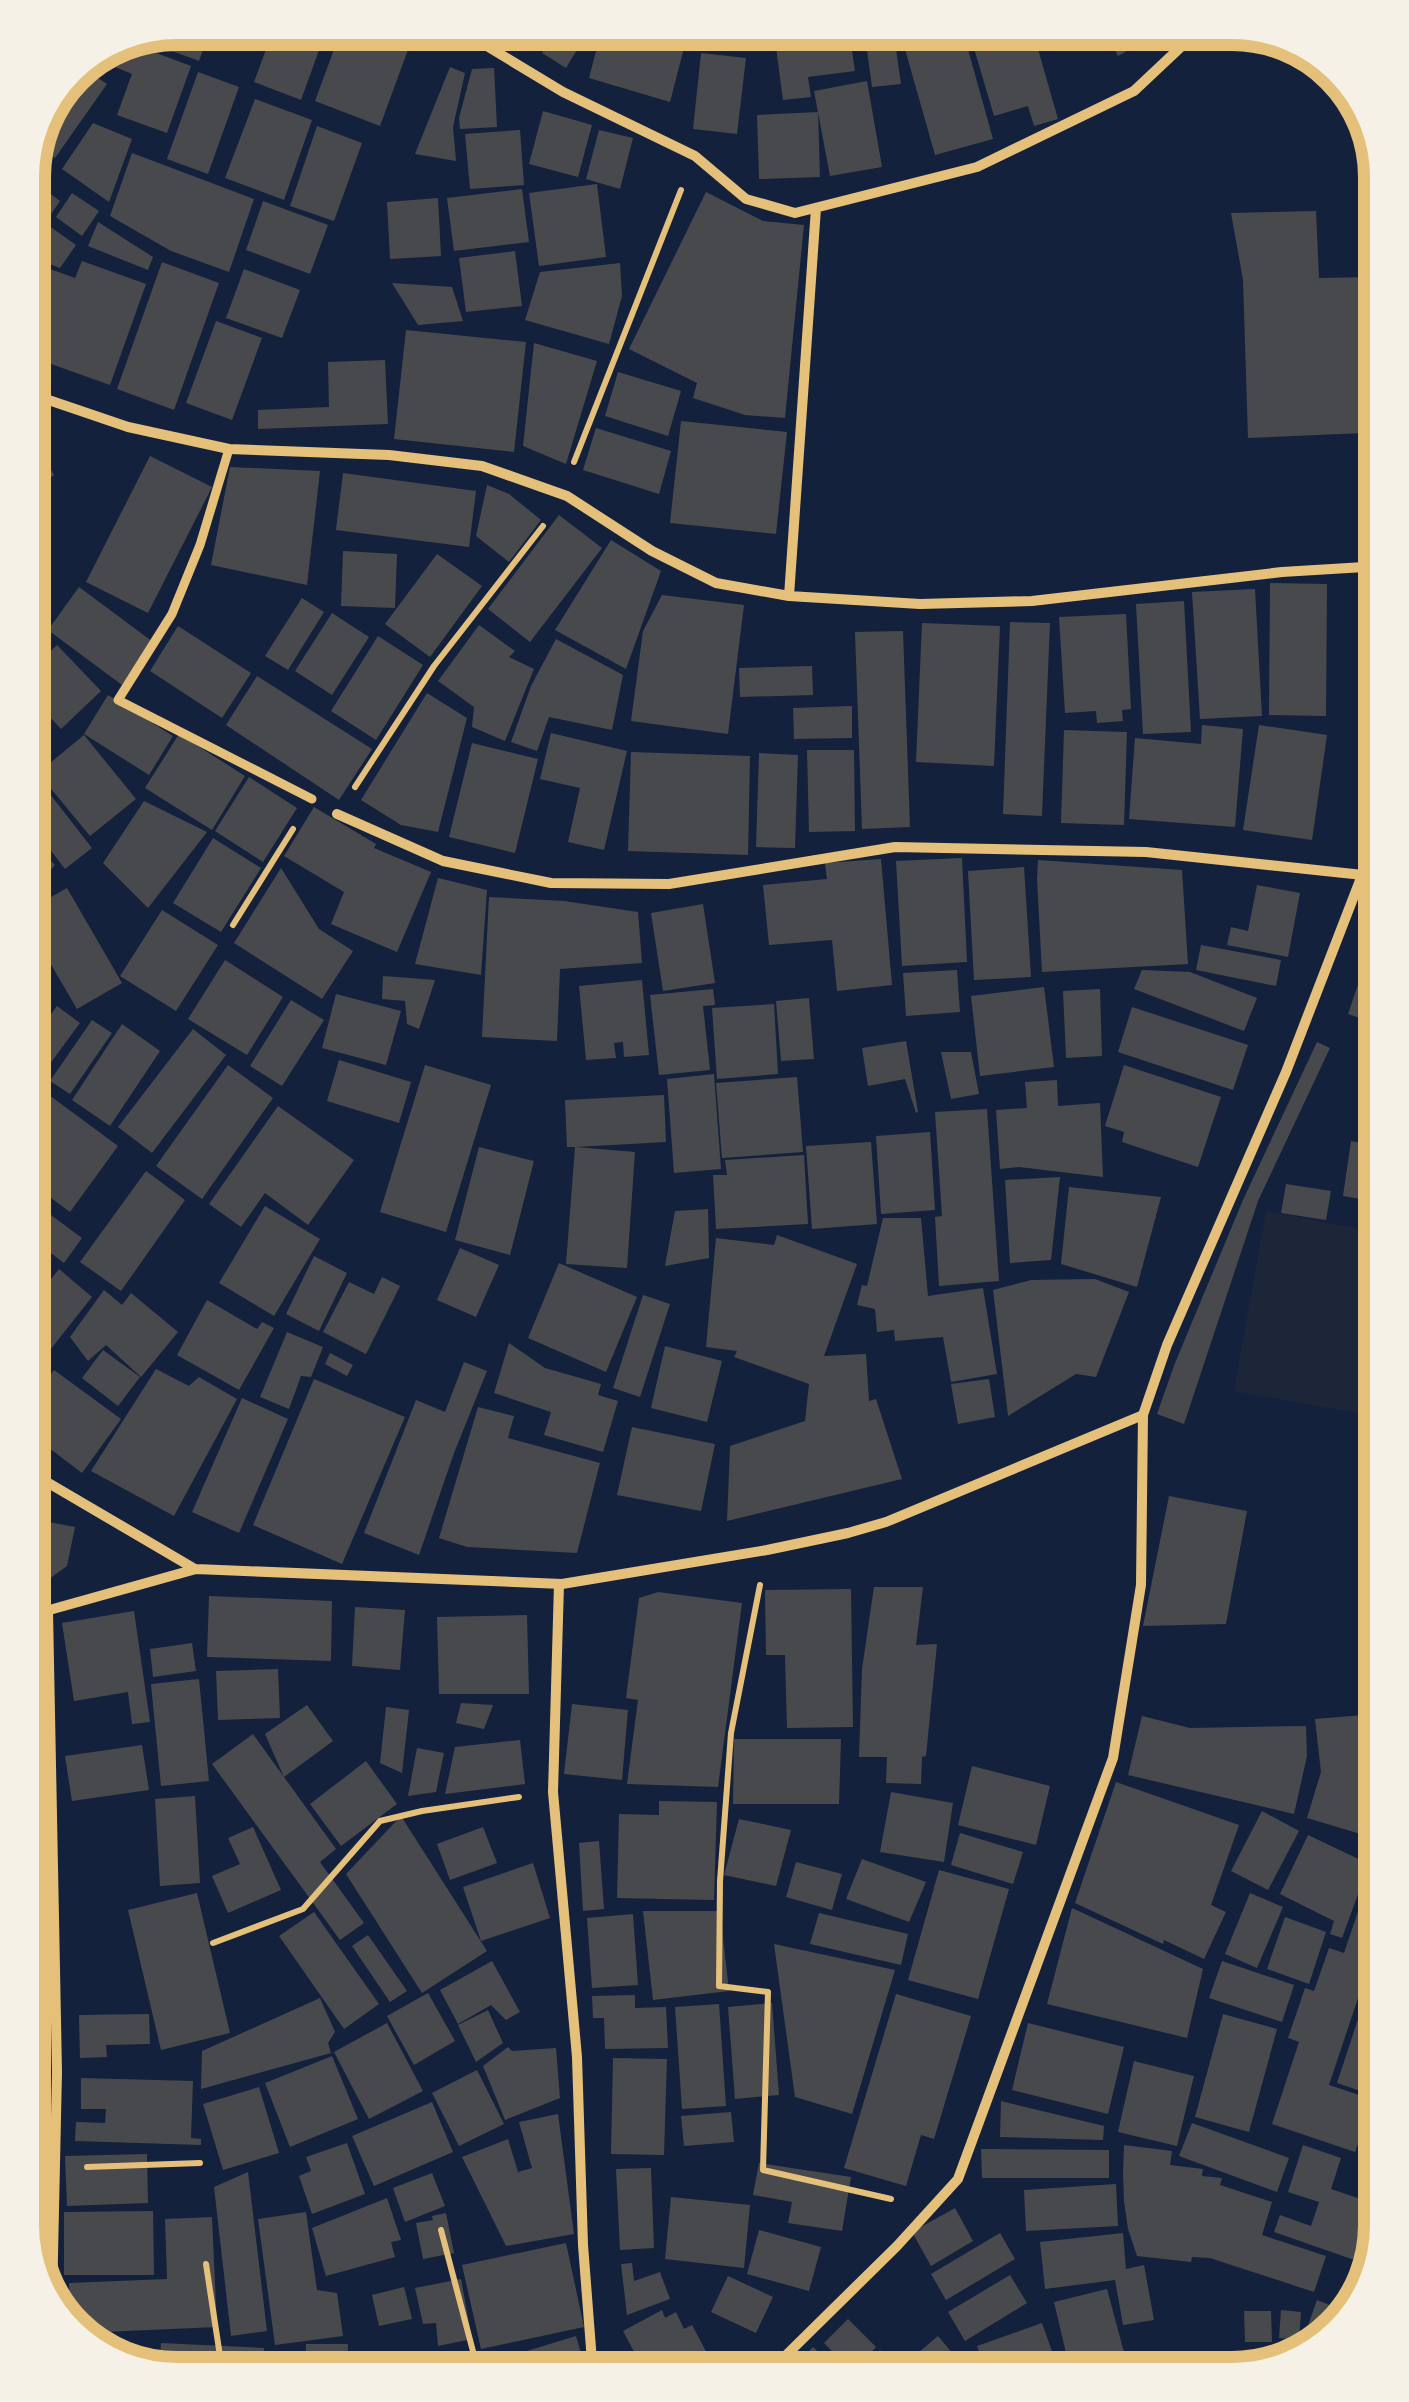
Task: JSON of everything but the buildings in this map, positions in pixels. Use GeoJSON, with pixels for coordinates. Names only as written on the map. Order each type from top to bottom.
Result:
{"type":"FeatureCollection","features":[{"type":"Feature","properties":{"kind":"street"},"geometry":{"type":"LineString","coordinates":[[485,45],[563,92],[695,156],[746,199],[795,213],[977,167],[1134,91],[1183,45]]}},
{"type":"Feature","properties":{"kind":"street"},"geometry":{"type":"LineString","coordinates":[[789,596],[816,208]]}},
{"type":"Feature","properties":{"kind":"street"},"geometry":{"type":"LineString","coordinates":[[45,399],[128,426],[229,449],[389,454],[482,466],[567,496],[652,550],[716,583],[789,596],[920,604],[1032,600],[1282,572],[1364,567]]}},
{"type":"Feature","properties":{"kind":"street"},"geometry":{"type":"LineString","coordinates":[[229,449],[200,545],[172,614],[118,700],[312,799]]}},
{"type":"Feature","properties":{"kind":"street"},"geometry":{"type":"LineString","coordinates":[[338,814],[443,860],[551,882],[670,884],[895,846],[1146,852],[1363,875],[1286,1072],[1167,1345],[1143,1415],[1142,1585],[1113,1758],[958,2179],[897,2246],[783,2357]]}},
{"type":"Feature","properties":{"kind":"street"},"geometry":{"type":"LineString","coordinates":[[45,1612],[196,1569],[559,1584],[767,1550],[886,1522],[1143,1415]]}},
{"type":"Feature","properties":{"kind":"street"},"geometry":{"type":"LineString","coordinates":[[45,1481],[196,1569]]}},
{"type":"Feature","properties":{"kind":"street"},"geometry":{"type":"LineString","coordinates":[[559,1584],[553,1792],[577,2057],[582,2245],[592,2357]]}},
{"type":"Feature","properties":{"kind":"street"},"geometry":{"type":"LineString","coordinates":[[48,1611],[57,2072],[53,2268]]}},
{"type":"Feature","properties":{"kind":"path"},"geometry":{"type":"LineString","coordinates":[[338,814],[434,666],[567,496],[572,468],[695,156]]}},
{"type":"Feature","properties":{"kind":"path"},"geometry":{"type":"LineString","coordinates":[[233,925],[312,799]]}},
{"type":"Feature","properties":{"kind":"path"},"geometry":{"type":"LineString","coordinates":[[767,1550],[731,1733],[720,1881],[719,1986],[768,1992],[763,2170],[931,2208]]}},
{"type":"Feature","properties":{"kind":"path"},"geometry":{"type":"LineString","coordinates":[[213,1943],[303,1909],[380,1822],[422,1811],[553,1792]]}},
{"type":"Feature","properties":{"kind":"path"},"geometry":{"type":"LineString","coordinates":[[55,2168],[200,2162]]}},
{"type":"Feature","properties":{"kind":"path"},"geometry":{"type":"LineString","coordinates":[[441,2230],[475,2357]]}},
{"type":"Feature","properties":{"kind":"path"},"geometry":{"type":"LineString","coordinates":[[206,2264],[220,2356]]}},
{"type":"Feature","properties":{"kind":"path"},"geometry":{"type":"LineString","coordinates":[[159,2355],[348,2356]]}},
{"type":"Feature","properties":{"kind":"shaded area"},"geometry":{"type":"Polygon","coordinates":[[[1266,1211],[1364,1230],[1364,1414],[1234,1391],[1266,1211]]]}}]}
